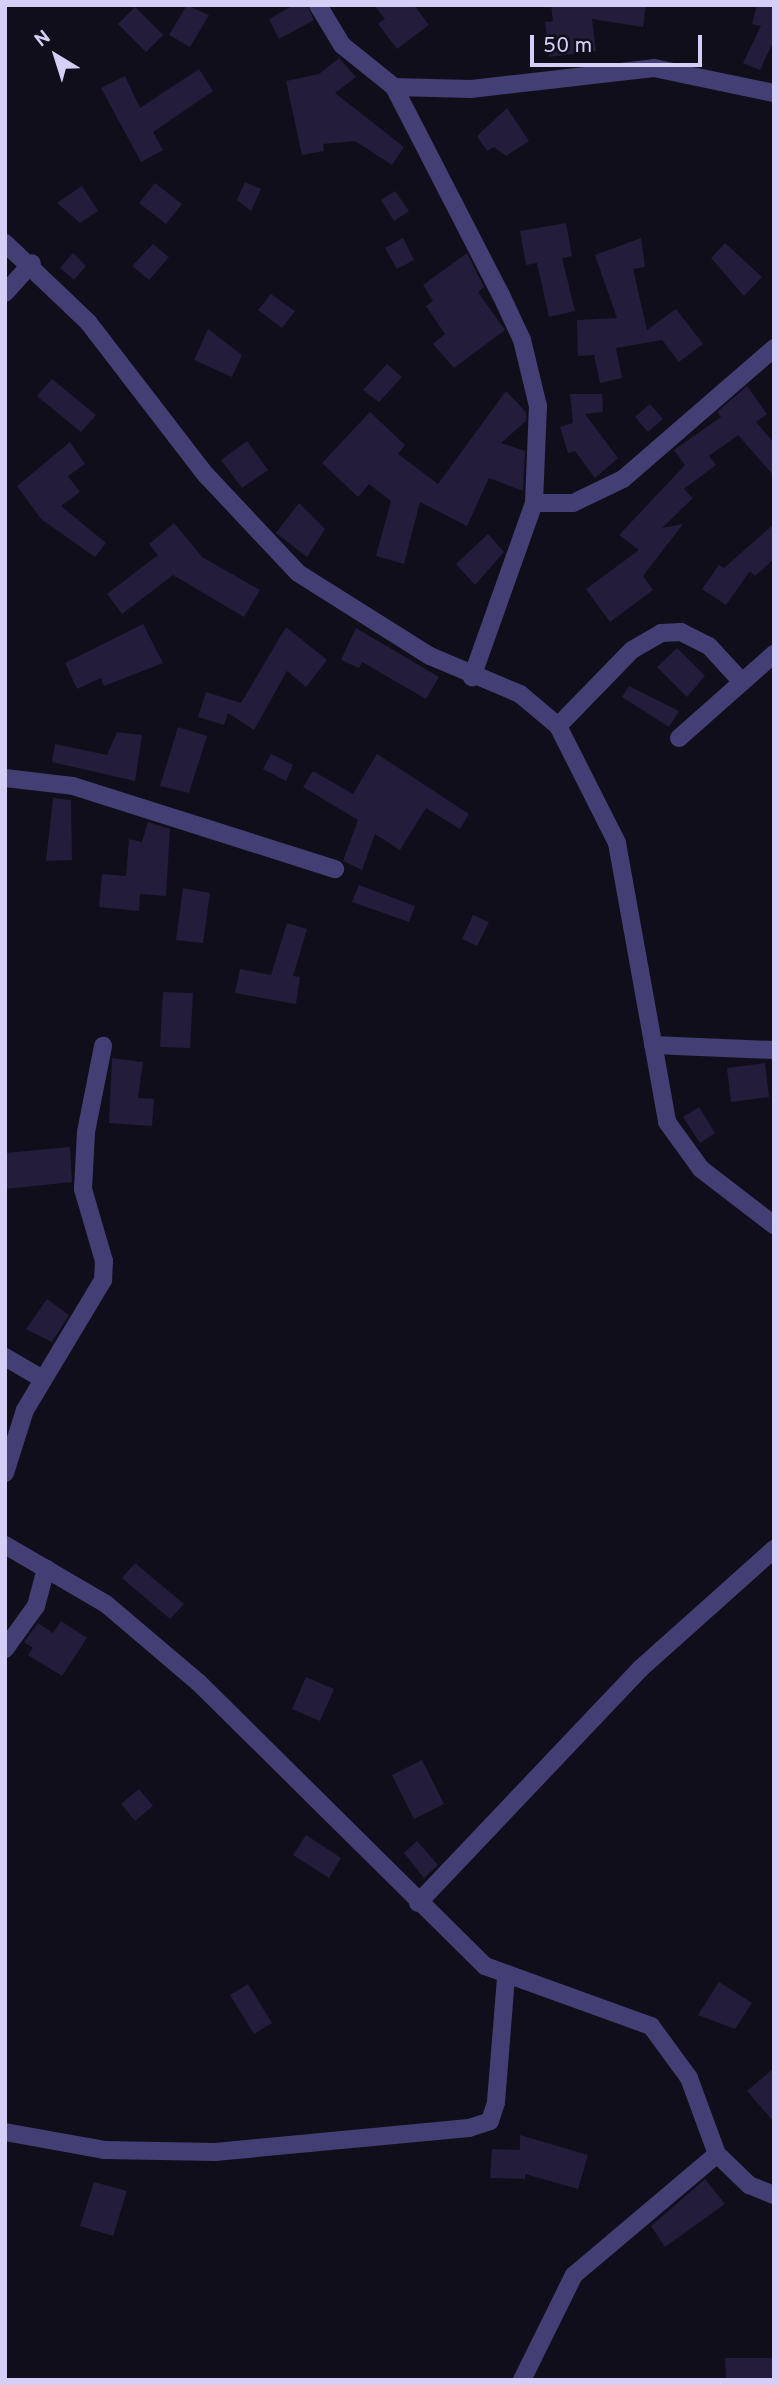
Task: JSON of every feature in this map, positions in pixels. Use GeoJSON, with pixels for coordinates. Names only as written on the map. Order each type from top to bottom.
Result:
{"type":"FeatureCollection","features":[{"type":"Feature","properties":{"kind":"street"},"geometry":{"type":"LineString","coordinates":[[318,5],[342,45],[394,87],[522,340],[538,407],[534,503],[472,677]]}},
{"type":"Feature","properties":{"kind":"street"},"geometry":{"type":"LineString","coordinates":[[394,87],[471,89],[654,68],[774,93]]}},
{"type":"Feature","properties":{"kind":"street"},"geometry":{"type":"LineString","coordinates":[[5,243],[33,263],[137,378],[206,475],[264,542],[298,573],[472,677],[520,694],[558,726],[617,842],[653,1045],[657,1088],[680,1146],[774,1225]]}},
{"type":"Feature","properties":{"kind":"street"},"geometry":{"type":"LineString","coordinates":[[5,293],[33,263]]}},
{"type":"Feature","properties":{"kind":"street"},"geometry":{"type":"LineString","coordinates":[[534,503],[573,503],[622,479],[774,348]]}},
{"type":"Feature","properties":{"kind":"street"},"geometry":{"type":"LineString","coordinates":[[558,726],[632,650],[661,633],[681,632],[709,646],[742,682]]}},
{"type":"Feature","properties":{"kind":"street"},"geometry":{"type":"LineString","coordinates":[[679,738],[774,654]]}},
{"type":"Feature","properties":{"kind":"street"},"geometry":{"type":"LineString","coordinates":[[5,778],[73,786],[335,869]]}},
{"type":"Feature","properties":{"kind":"street"},"geometry":{"type":"LineString","coordinates":[[653,1045],[774,1050]]}},
{"type":"Feature","properties":{"kind":"street"},"geometry":{"type":"LineString","coordinates":[[5,1474],[41,1378],[103,1280],[104,1261],[83,1189],[86,1132],[103,1046]]}},
{"type":"Feature","properties":{"kind":"street"},"geometry":{"type":"LineString","coordinates":[[5,1357],[41,1378]]}},
{"type":"Feature","properties":{"kind":"street"},"geometry":{"type":"LineString","coordinates":[[5,1545],[106,1604],[198,1682],[463,1948],[506,1977],[651,2026],[689,2078],[717,2154],[750,2185],[774,2195]]}},
{"type":"Feature","properties":{"kind":"street"},"geometry":{"type":"LineString","coordinates":[[418,1903],[640,1670],[774,1549]]}},
{"type":"Feature","properties":{"kind":"street"},"geometry":{"type":"LineString","coordinates":[[5,1648],[36,1606],[46,1568]]}},
{"type":"Feature","properties":{"kind":"street"},"geometry":{"type":"LineString","coordinates":[[5,2132],[105,2150],[215,2152],[469,2128],[491,2121],[496,2102],[506,1977]]}},
{"type":"Feature","properties":{"kind":"street"},"geometry":{"type":"LineString","coordinates":[[522,2380],[573,2275],[717,2154]]}},
{"type":"Feature","properties":{"kind":"building"},"geometry":{"type":"Polygon","coordinates":[[[187,5],[209,15],[190,47],[169,35],[187,5]]]}},
{"type":"Feature","properties":{"kind":"building"},"geometry":{"type":"Polygon","coordinates":[[[294,5],[307,5],[314,20],[279,39],[269,19],[294,5]]]}},
{"type":"Feature","properties":{"kind":"building"},"geometry":{"type":"Polygon","coordinates":[[[374,5],[414,5],[429,25],[397,49],[378,24],[385,19],[374,5]]]}},
{"type":"Feature","properties":{"kind":"building"},"geometry":{"type":"Polygon","coordinates":[[[551,5],[646,5],[643,27],[592,19],[596,51],[549,57],[545,22],[553,21],[551,5]]]}},
{"type":"Feature","properties":{"kind":"building"},"geometry":{"type":"Polygon","coordinates":[[[757,5],[774,5],[774,40],[760,70],[743,63],[761,26],[752,24],[757,5]]]}},
{"type":"Feature","properties":{"kind":"building"},"geometry":{"type":"Polygon","coordinates":[[[135,7],[163,35],[146,52],[118,24],[135,7]]]}},
{"type":"Feature","properties":{"kind":"building"},"geometry":{"type":"Polygon","coordinates":[[[339,58],[356,77],[335,93],[404,147],[392,165],[355,141],[323,144],[324,151],[302,155],[286,81],[319,74],[339,58]]]}},
{"type":"Feature","properties":{"kind":"building"},"geometry":{"type":"Polygon","coordinates":[[[199,69],[213,91],[153,132],[163,150],[141,162],[101,88],[125,76],[140,108],[199,69]]]}},
{"type":"Feature","properties":{"kind":"building"},"geometry":{"type":"Polygon","coordinates":[[[507,108],[529,141],[506,156],[494,147],[487,151],[477,136],[507,108]]]}},
{"type":"Feature","properties":{"kind":"building"},"geometry":{"type":"Polygon","coordinates":[[[245,182],[261,189],[251,211],[237,200],[245,182]]]}},
{"type":"Feature","properties":{"kind":"building"},"geometry":{"type":"Polygon","coordinates":[[[155,183],[182,204],[166,224],[139,203],[155,183]]]}},
{"type":"Feature","properties":{"kind":"building"},"geometry":{"type":"Polygon","coordinates":[[[82,186],[98,211],[80,223],[57,203],[82,186]]]}},
{"type":"Feature","properties":{"kind":"building"},"geometry":{"type":"Polygon","coordinates":[[[395,191],[409,211],[394,221],[381,200],[395,191]]]}},
{"type":"Feature","properties":{"kind":"building"},"geometry":{"type":"Polygon","coordinates":[[[566,223],[572,256],[562,258],[575,311],[549,317],[537,263],[526,265],[520,231],[566,223]]]}},
{"type":"Feature","properties":{"kind":"building"},"geometry":{"type":"Polygon","coordinates":[[[403,238],[414,260],[397,269],[385,248],[403,238]]]}},
{"type":"Feature","properties":{"kind":"building"},"geometry":{"type":"Polygon","coordinates":[[[641,238],[645,267],[633,269],[647,330],[676,309],[703,344],[679,362],[662,340],[616,348],[622,378],[600,383],[594,355],[578,356],[577,320],[617,318],[595,255],[641,238]]]}},
{"type":"Feature","properties":{"kind":"building"},"geometry":{"type":"Polygon","coordinates":[[[725,243],[762,277],[744,296],[711,258],[725,243]]]}},
{"type":"Feature","properties":{"kind":"building"},"geometry":{"type":"Polygon","coordinates":[[[153,244],[169,257],[149,280],[132,266],[153,244]]]}},
{"type":"Feature","properties":{"kind":"building"},"geometry":{"type":"Polygon","coordinates":[[[73,253],[86,266],[74,280],[60,268],[73,253]]]}},
{"type":"Feature","properties":{"kind":"building"},"geometry":{"type":"Polygon","coordinates":[[[467,253],[484,287],[478,292],[505,330],[454,368],[433,344],[445,334],[426,306],[433,301],[423,285],[467,253]]]}},
{"type":"Feature","properties":{"kind":"building"},"geometry":{"type":"Polygon","coordinates":[[[271,294],[295,311],[282,328],[258,310],[271,294]]]}},
{"type":"Feature","properties":{"kind":"building"},"geometry":{"type":"Polygon","coordinates":[[[208,329],[242,355],[232,377],[194,360],[208,329]]]}},
{"type":"Feature","properties":{"kind":"building"},"geometry":{"type":"Polygon","coordinates":[[[387,364],[402,377],[379,402],[363,390],[387,364]]]}},
{"type":"Feature","properties":{"kind":"building"},"geometry":{"type":"Polygon","coordinates":[[[52,379],[96,415],[81,432],[37,396],[52,379]]]}},
{"type":"Feature","properties":{"kind":"building"},"geometry":{"type":"Polygon","coordinates":[[[747,386],[767,414],[756,422],[774,443],[774,476],[738,435],[709,456],[716,465],[684,489],[693,498],[662,528],[683,524],[643,576],[653,590],[610,622],[586,589],[639,550],[619,535],[685,465],[674,450],[721,417],[717,412],[747,386]]]}},
{"type":"Feature","properties":{"kind":"building"},"geometry":{"type":"Polygon","coordinates":[[[506,391],[526,412],[526,421],[501,443],[525,451],[523,491],[489,478],[467,526],[420,502],[404,564],[376,556],[391,501],[369,484],[358,497],[322,463],[370,412],[405,445],[398,454],[438,484],[506,391]]]}},
{"type":"Feature","properties":{"kind":"building"},"geometry":{"type":"Polygon","coordinates":[[[570,394],[602,394],[603,412],[585,414],[618,458],[595,478],[575,451],[568,453],[560,427],[573,423],[570,394]]]}},
{"type":"Feature","properties":{"kind":"building"},"geometry":{"type":"Polygon","coordinates":[[[650,404],[663,419],[648,432],[635,417],[650,404]]]}},
{"type":"Feature","properties":{"kind":"building"},"geometry":{"type":"Polygon","coordinates":[[[247,441],[268,470],[242,488],[221,460],[247,441]]]}},
{"type":"Feature","properties":{"kind":"building"},"geometry":{"type":"Polygon","coordinates":[[[70,442],[85,464],[68,476],[80,492],[61,506],[106,543],[95,557],[41,519],[17,486],[70,442]]]}},
{"type":"Feature","properties":{"kind":"building"},"geometry":{"type":"Polygon","coordinates":[[[299,503],[325,529],[307,557],[276,533],[299,503]]]}},
{"type":"Feature","properties":{"kind":"building"},"geometry":{"type":"Polygon","coordinates":[[[174,523],[202,557],[260,590],[244,617],[173,575],[122,614],[107,594],[158,555],[149,544],[174,523]]]}},
{"type":"Feature","properties":{"kind":"building"},"geometry":{"type":"Polygon","coordinates":[[[774,524],[774,559],[755,576],[750,571],[726,605],[702,589],[719,565],[724,568],[774,524]]]}},
{"type":"Feature","properties":{"kind":"building"},"geometry":{"type":"Polygon","coordinates":[[[488,534],[504,552],[475,585],[456,564],[488,534]]]}},
{"type":"Feature","properties":{"kind":"building"},"geometry":{"type":"Polygon","coordinates":[[[143,624],[163,663],[104,686],[101,678],[77,689],[65,663],[143,624]]]}},
{"type":"Feature","properties":{"kind":"building"},"geometry":{"type":"Polygon","coordinates":[[[286,627],[327,660],[306,687],[287,671],[254,730],[228,713],[224,725],[198,717],[206,692],[241,703],[286,627]]]}},
{"type":"Feature","properties":{"kind":"building"},"geometry":{"type":"Polygon","coordinates":[[[356,628],[439,677],[426,699],[362,662],[359,668],[341,660],[356,628]]]}},
{"type":"Feature","properties":{"kind":"building"},"geometry":{"type":"Polygon","coordinates":[[[677,648],[705,676],[687,697],[657,667],[677,648]]]}},
{"type":"Feature","properties":{"kind":"building"},"geometry":{"type":"Polygon","coordinates":[[[629,686],[679,711],[669,727],[622,697],[629,686]]]}},
{"type":"Feature","properties":{"kind":"building"},"geometry":{"type":"Polygon","coordinates":[[[178,727],[207,736],[189,793],[160,786],[178,727]]]}},
{"type":"Feature","properties":{"kind":"building"},"geometry":{"type":"Polygon","coordinates":[[[117,732],[142,735],[135,781],[52,762],[55,744],[107,755],[117,732]]]}},
{"type":"Feature","properties":{"kind":"building"},"geometry":{"type":"Polygon","coordinates":[[[271,754],[293,765],[286,781],[263,769],[271,754]]]}},
{"type":"Feature","properties":{"kind":"building"},"geometry":{"type":"Polygon","coordinates":[[[377,754],[469,814],[460,829],[426,808],[400,850],[375,834],[362,870],[343,861],[358,820],[303,787],[313,771],[353,794],[377,754]]]}},
{"type":"Feature","properties":{"kind":"building"},"geometry":{"type":"Polygon","coordinates":[[[53,798],[71,800],[72,860],[46,861],[53,798]]]}},
{"type":"Feature","properties":{"kind":"building"},"geometry":{"type":"Polygon","coordinates":[[[148,822],[170,829],[166,896],[140,894],[139,911],[99,907],[102,874],[126,876],[129,839],[142,842],[148,822]]]}},
{"type":"Feature","properties":{"kind":"building"},"geometry":{"type":"Polygon","coordinates":[[[359,885],[415,906],[409,922],[352,902],[359,885]]]}},
{"type":"Feature","properties":{"kind":"building"},"geometry":{"type":"Polygon","coordinates":[[[183,888],[210,893],[203,943],[176,940],[183,888]]]}},
{"type":"Feature","properties":{"kind":"building"},"geometry":{"type":"Polygon","coordinates":[[[473,915],[489,922],[477,946],[462,939],[473,915]]]}},
{"type":"Feature","properties":{"kind":"building"},"geometry":{"type":"Polygon","coordinates":[[[287,923],[307,929],[293,976],[300,977],[296,1004],[235,993],[240,969],[271,975],[287,923]]]}},
{"type":"Feature","properties":{"kind":"building"},"geometry":{"type":"Polygon","coordinates":[[[163,992],[193,993],[190,1048],[160,1047],[163,992]]]}},
{"type":"Feature","properties":{"kind":"building"},"geometry":{"type":"Polygon","coordinates":[[[112,1058],[143,1062],[138,1098],[154,1099],[152,1126],[109,1123],[112,1058]]]}},
{"type":"Feature","properties":{"kind":"building"},"geometry":{"type":"Polygon","coordinates":[[[765,1063],[769,1097],[731,1102],[727,1068],[765,1063]]]}},
{"type":"Feature","properties":{"kind":"building"},"geometry":{"type":"Polygon","coordinates":[[[699,1107],[715,1133],[700,1143],[683,1117],[699,1107]]]}},
{"type":"Feature","properties":{"kind":"building"},"geometry":{"type":"Polygon","coordinates":[[[70,1147],[72,1182],[5,1189],[5,1153],[70,1147]]]}},
{"type":"Feature","properties":{"kind":"building"},"geometry":{"type":"Polygon","coordinates":[[[47,1299],[69,1315],[52,1342],[26,1329],[47,1299]]]}},
{"type":"Feature","properties":{"kind":"building"},"geometry":{"type":"Polygon","coordinates":[[[135,1563],[184,1604],[170,1619],[122,1578],[135,1563]]]}},
{"type":"Feature","properties":{"kind":"building"},"geometry":{"type":"Polygon","coordinates":[[[61,1621],[87,1638],[62,1676],[28,1655],[33,1648],[24,1642],[38,1623],[53,1633],[61,1621]]]}},
{"type":"Feature","properties":{"kind":"building"},"geometry":{"type":"Polygon","coordinates":[[[306,1677],[334,1689],[320,1721],[292,1709],[306,1677]]]}},
{"type":"Feature","properties":{"kind":"building"},"geometry":{"type":"Polygon","coordinates":[[[422,1760],[444,1804],[414,1819],[392,1775],[422,1760]]]}},
{"type":"Feature","properties":{"kind":"building"},"geometry":{"type":"Polygon","coordinates":[[[139,1789],[153,1806],[135,1821],[121,1804],[139,1789]]]}},
{"type":"Feature","properties":{"kind":"building"},"geometry":{"type":"Polygon","coordinates":[[[306,1835],[341,1858],[329,1878],[293,1855],[306,1835]]]}},
{"type":"Feature","properties":{"kind":"building"},"geometry":{"type":"Polygon","coordinates":[[[417,1841],[438,1865],[424,1878],[404,1853],[417,1841]]]}},
{"type":"Feature","properties":{"kind":"building"},"geometry":{"type":"Polygon","coordinates":[[[719,1982],[752,2003],[735,2029],[698,2015],[719,1982]]]}},
{"type":"Feature","properties":{"kind":"building"},"geometry":{"type":"Polygon","coordinates":[[[248,1984],[272,2023],[254,2034],[230,1995],[248,1984]]]}},
{"type":"Feature","properties":{"kind":"building"},"geometry":{"type":"Polygon","coordinates":[[[774,2068],[774,2122],[747,2091],[774,2068]]]}},
{"type":"Feature","properties":{"kind":"building"},"geometry":{"type":"Polygon","coordinates":[[[520,2135],[588,2155],[578,2189],[525,2174],[525,2179],[490,2178],[492,2149],[520,2150],[520,2135]]]}},
{"type":"Feature","properties":{"kind":"building"},"geometry":{"type":"Polygon","coordinates":[[[705,2179],[725,2204],[665,2247],[651,2226],[705,2179]]]}},
{"type":"Feature","properties":{"kind":"building"},"geometry":{"type":"Polygon","coordinates":[[[94,2182],[127,2191],[113,2236],[80,2226],[94,2182]]]}},
{"type":"Feature","properties":{"kind":"building"},"geometry":{"type":"Polygon","coordinates":[[[725,2358],[774,2358],[774,2380],[726,2380],[725,2358]]]}}]}
